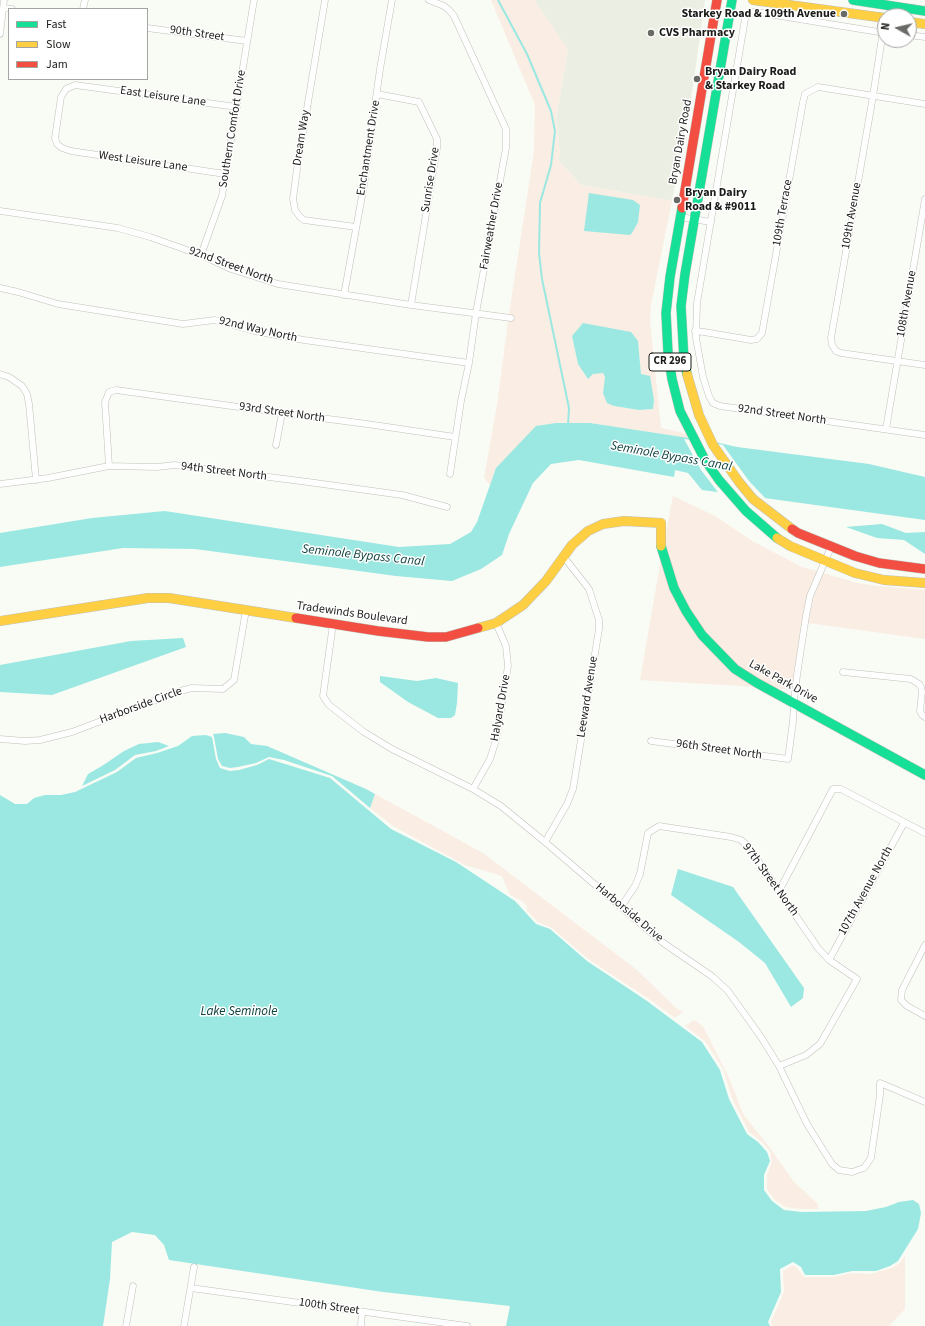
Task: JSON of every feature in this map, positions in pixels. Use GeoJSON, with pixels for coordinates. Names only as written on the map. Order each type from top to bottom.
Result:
{"type":"FeatureCollection","features":[{"type":"Feature","properties":{"kind":"main road","name":"Bryan Dairy Road"},"geometry":{"type":"LineString","coordinates":[[716,0],[670,277],[666,313],[668,353],[672,379],[680,411],[705,460],[719,480],[761,526],[790,546],[825,562]]}},
{"type":"Feature","properties":{"kind":"main road","name":"CR 296"},"geometry":{"type":"LineString","coordinates":[[732,0],[685,274],[681,318],[684,360],[690,387],[699,415],[713,445],[753,499],[798,533],[831,547],[879,563],[925,569]]}},
{"type":"Feature","properties":{"kind":"main road"},"geometry":{"type":"LineString","coordinates":[[753,0],[877,17]]}},
{"type":"Feature","properties":{"kind":"main road"},"geometry":{"type":"LineString","coordinates":[[853,0],[888,2],[925,11]]}},
{"type":"Feature","properties":{"kind":"main road","name":"Tradewinds Boulevard"},"geometry":{"type":"LineString","coordinates":[[0,621],[148,598],[183,600],[378,631],[436,637],[460,634],[496,623],[528,601],[546,581],[563,556],[581,535],[588,531],[603,524],[624,521],[661,523]]}},
{"type":"Feature","properties":{"kind":"main road","name":"Lake Park Drive"},"geometry":{"type":"LineString","coordinates":[[661,523],[661,546],[674,588],[686,611],[702,635],[735,669],[757,683],[925,775]]}},
{"type":"Feature","properties":{"kind":"main road","name":"CR 296"},"geometry":{"type":"LineString","coordinates":[[825,562],[854,573],[884,580],[925,583]]}},
{"type":"Feature","properties":{"kind":"street"},"geometry":{"type":"LineString","coordinates":[[0,34],[4,0]]}},
{"type":"Feature","properties":{"kind":"street","name":"Southern Comfort Drive"},"geometry":{"type":"LineString","coordinates":[[201,255],[218,207],[225,174],[254,0]]}},
{"type":"Feature","properties":{"kind":"street","name":"Dream Way"},"geometry":{"type":"LineString","coordinates":[[325,0],[293,199],[295,210],[304,220],[356,227]]}},
{"type":"Feature","properties":{"kind":"street","name":"Enchantment Drive"},"geometry":{"type":"LineString","coordinates":[[344,295],[392,0]]}},
{"type":"Feature","properties":{"kind":"street","name":"Fairweather Drive"},"geometry":{"type":"LineString","coordinates":[[429,0],[444,6],[450,10],[454,16],[506,129],[506,148],[476,313],[470,363],[455,437],[450,474]]}},
{"type":"Feature","properties":{"kind":"street"},"geometry":{"type":"LineString","coordinates":[[4,8],[8,8]]}},
{"type":"Feature","properties":{"kind":"street"},"geometry":{"type":"LineString","coordinates":[[696,331],[697,303],[746,16],[756,12],[877,31]]}},
{"type":"Feature","properties":{"kind":"street","name":"90th Street"},"geometry":{"type":"LineString","coordinates":[[148,28],[247,41]]}},
{"type":"Feature","properties":{"kind":"street","name":"109th Avenue"},"geometry":{"type":"LineString","coordinates":[[881,48],[831,338],[832,345],[836,351],[841,353],[925,365]]}},
{"type":"Feature","properties":{"kind":"street","name":"East Leisure Lane"},"geometry":{"type":"LineString","coordinates":[[62,148],[57,144],[55,138],[61,97],[66,89],[75,85],[237,107]]}},
{"type":"Feature","properties":{"kind":"street","name":"109th Terrace"},"geometry":{"type":"LineString","coordinates":[[696,331],[751,340],[757,339],[762,334],[805,94],[818,87],[873,96]]}},
{"type":"Feature","properties":{"kind":"street","name":"Sunrise Drive"},"geometry":{"type":"LineString","coordinates":[[377,94],[419,102],[437,139],[437,148],[411,305]]}},
{"type":"Feature","properties":{"kind":"street"},"geometry":{"type":"LineString","coordinates":[[873,96],[925,104]]}},
{"type":"Feature","properties":{"kind":"street","name":"West Leisure Lane"},"geometry":{"type":"LineString","coordinates":[[62,148],[71,151],[225,174]]}},
{"type":"Feature","properties":{"kind":"street","name":"108th Avenue"},"geometry":{"type":"LineString","coordinates":[[886,429],[925,199]]}},
{"type":"Feature","properties":{"kind":"street","name":"92nd Street North"},"geometry":{"type":"LineString","coordinates":[[0,211],[118,228],[150,237],[201,255],[231,269],[278,284],[411,305],[511,318]]}},
{"type":"Feature","properties":{"kind":"street"},"geometry":{"type":"LineString","coordinates":[[680,217],[711,222]]}},
{"type":"Feature","properties":{"kind":"street","name":"92nd Way North"},"geometry":{"type":"LineString","coordinates":[[0,288],[58,304],[183,324],[215,320],[254,331],[304,340],[470,363]]}},
{"type":"Feature","properties":{"kind":"street","name":"92nd Street North"},"geometry":{"type":"LineString","coordinates":[[696,331],[703,377],[709,396],[713,402],[720,406],[925,435]]}},
{"type":"Feature","properties":{"kind":"street"},"geometry":{"type":"LineString","coordinates":[[0,374],[9,377],[22,386],[27,394],[36,480]]}},
{"type":"Feature","properties":{"kind":"street","name":"93rd Street North"},"geometry":{"type":"LineString","coordinates":[[109,466],[105,402],[109,392],[116,390],[455,437]]}},
{"type":"Feature","properties":{"kind":"street"},"geometry":{"type":"LineString","coordinates":[[276,445],[282,413]]}},
{"type":"Feature","properties":{"kind":"street","name":"94th Street North"},"geometry":{"type":"LineString","coordinates":[[0,484],[36,480],[109,466],[157,467],[175,465],[402,495],[447,507]]}},
{"type":"Feature","properties":{"kind":"street"},"geometry":{"type":"LineString","coordinates":[[794,702],[798,667],[810,596],[831,547]]}},
{"type":"Feature","properties":{"kind":"street","name":"Leeward Avenue"},"geometry":{"type":"LineString","coordinates":[[545,842],[567,804],[573,789],[599,629],[589,588],[563,556]]}},
{"type":"Feature","properties":{"kind":"street","name":"Harborside Circle"},"geometry":{"type":"LineString","coordinates":[[0,739],[25,741],[40,740],[72,732],[180,691],[192,688],[216,690],[223,689],[234,680],[246,610]]}},
{"type":"Feature","properties":{"kind":"street","name":"Halyard Drive"},"geometry":{"type":"LineString","coordinates":[[473,789],[490,759],[496,740],[508,666],[506,646],[496,623]]}},
{"type":"Feature","properties":{"kind":"street","name":"Harborside Drive"},"geometry":{"type":"LineString","coordinates":[[333,624],[323,696],[325,701],[364,732],[392,749],[473,789],[501,806],[662,942],[713,977],[728,991],[761,1037],[779,1066],[807,1124],[832,1164],[839,1170],[852,1172],[864,1168],[870,1158],[880,1095],[880,1083],[925,1102]]}},
{"type":"Feature","properties":{"kind":"street"},"geometry":{"type":"LineString","coordinates":[[843,672],[911,679],[921,687],[920,712],[925,717]]}},
{"type":"Feature","properties":{"kind":"street","name":"96th Street North"},"geometry":{"type":"LineString","coordinates":[[651,741],[788,759],[794,721],[794,702]]}},
{"type":"Feature","properties":{"kind":"street"},"geometry":{"type":"LineString","coordinates":[[779,891],[833,789],[841,789],[925,833]]}},
{"type":"Feature","properties":{"kind":"street","name":"107th Avenue North"},"geometry":{"type":"LineString","coordinates":[[828,960],[904,823]]}},
{"type":"Feature","properties":{"kind":"street","name":"97th Street North"},"geometry":{"type":"LineString","coordinates":[[621,907],[635,886],[640,874],[648,833],[659,826],[731,837],[741,840],[748,846],[818,948],[828,960],[857,979],[820,1044],[806,1055],[779,1066]]}},
{"type":"Feature","properties":{"kind":"street"},"geometry":{"type":"LineString","coordinates":[[925,945],[902,990],[901,1000],[907,1006],[925,1016]]}},
{"type":"Feature","properties":{"kind":"street"},"geometry":{"type":"LineString","coordinates":[[184,1326],[194,1267]]}},
{"type":"Feature","properties":{"kind":"street"},"geometry":{"type":"LineString","coordinates":[[126,1326],[133,1286]]}},
{"type":"Feature","properties":{"kind":"street","name":"100th Street"},"geometry":{"type":"LineString","coordinates":[[191,1288],[467,1326]]}},
{"type":"Feature","properties":{"kind":"street"},"geometry":{"type":"LineString","coordinates":[[361,1326],[362,1312]]}},
{"type":"Feature","properties":{"kind":"shaded area"},"geometry":{"type":"Polygon","coordinates":[[[491,0],[534,0],[568,49],[556,118],[560,154],[558,160],[581,185],[672,201],[651,305],[650,322],[661,428],[688,434],[689,438],[589,423],[556,423],[496,468],[490,485],[484,478],[498,399],[508,321],[514,321],[515,316],[509,315],[534,151],[535,105],[491,0]],[[572,336],[578,364],[588,379],[593,374],[603,372],[605,377],[603,393],[614,406],[639,410],[653,409],[641,375],[638,341],[572,336]]]}},
{"type":"Feature","properties":{"kind":"shaded area"},"geometry":{"type":"Polygon","coordinates":[[[534,0],[705,0],[693,86],[672,201],[581,185],[558,160],[560,154],[556,118],[568,50],[534,0]]]}},
{"type":"Feature","properties":{"kind":"shaded area"},"geometry":{"type":"Polygon","coordinates":[[[673,495],[715,516],[754,542],[802,567],[817,571],[807,595],[792,690],[774,688],[737,667],[705,633],[689,610],[677,587],[664,544],[673,495]]]}},
{"type":"Feature","properties":{"kind":"shaded area"},"geometry":{"type":"Polygon","coordinates":[[[661,559],[683,613],[759,687],[640,680],[661,559]]]}},
{"type":"Feature","properties":{"kind":"shaded area"},"geometry":{"type":"Polygon","coordinates":[[[823,573],[857,583],[925,590],[925,639],[808,623],[814,597],[823,573]]]}},
{"type":"Feature","properties":{"kind":"shaded area"},"geometry":{"type":"Polygon","coordinates":[[[375,794],[483,853],[637,970],[676,1008],[683,1012],[675,1018],[588,959],[552,928],[538,922],[527,911],[527,906],[522,901],[510,895],[502,876],[465,865],[393,826],[370,808],[375,794]]]}},
{"type":"Feature","properties":{"kind":"shaded area"},"geometry":{"type":"Polygon","coordinates":[[[694,1020],[703,1026],[730,1080],[743,1114],[794,1182],[818,1204],[818,1209],[785,1207],[774,1199],[767,1189],[767,1175],[772,1162],[770,1151],[761,1141],[749,1132],[732,1098],[723,1069],[705,1041],[685,1026],[694,1020]]]}},
{"type":"Feature","properties":{"kind":"shaded area"},"geometry":{"type":"Polygon","coordinates":[[[905,1256],[905,1309],[889,1326],[773,1326],[771,1322],[784,1292],[783,1271],[793,1265],[805,1277],[834,1277],[852,1273],[871,1274],[892,1268],[900,1263],[905,1256]]]}},
{"type":"Feature","properties":{"kind":"water"},"geometry":{"type":"Polygon","coordinates":[[[589,193],[633,200],[640,205],[638,222],[632,233],[630,235],[584,231],[589,193]]]}},
{"type":"Feature","properties":{"kind":"water"},"geometry":{"type":"Polygon","coordinates":[[[583,323],[631,332],[638,341],[641,374],[650,376],[654,400],[653,409],[639,410],[614,406],[607,403],[603,393],[605,377],[603,373],[593,374],[588,379],[578,364],[572,336],[583,323]]]}},
{"type":"Feature","properties":{"kind":"water"},"geometry":{"type":"Polygon","coordinates":[[[556,423],[590,423],[689,438],[725,493],[702,490],[688,473],[675,470],[674,477],[579,460],[551,464],[533,483],[509,534],[502,555],[481,569],[452,581],[396,576],[195,549],[123,548],[0,567],[0,533],[92,518],[165,511],[399,547],[450,544],[471,532],[477,522],[496,468],[536,426],[556,423]]]}},
{"type":"Feature","properties":{"kind":"water"},"geometry":{"type":"Polygon","coordinates":[[[715,442],[737,447],[869,464],[925,477],[925,520],[757,497],[715,442]]]}},
{"type":"Feature","properties":{"kind":"water"},"geometry":{"type":"Polygon","coordinates":[[[882,524],[906,533],[925,532],[925,554],[904,540],[877,538],[846,527],[882,524]]]}},
{"type":"Feature","properties":{"kind":"water"},"geometry":{"type":"Polygon","coordinates":[[[183,638],[186,647],[52,695],[0,692],[0,665],[131,641],[183,638]]]}},
{"type":"Feature","properties":{"kind":"water"},"geometry":{"type":"Polygon","coordinates":[[[380,676],[417,681],[436,678],[458,683],[455,715],[451,718],[438,718],[408,702],[380,682],[380,676]]]}},
{"type":"Feature","properties":{"kind":"water"},"geometry":{"type":"Polygon","coordinates":[[[225,733],[244,737],[251,744],[267,746],[366,789],[375,794],[370,808],[332,776],[284,760],[269,757],[256,763],[238,767],[230,768],[222,766],[218,759],[213,734],[225,733]]]}},
{"type":"Feature","properties":{"kind":"water","name":"Lake Seminole"},"geometry":{"type":"Polygon","coordinates":[[[206,735],[212,737],[216,759],[220,768],[230,771],[239,770],[257,765],[269,759],[330,778],[391,829],[456,862],[515,901],[536,924],[550,929],[587,961],[647,1001],[702,1042],[720,1070],[729,1099],[747,1134],[758,1142],[767,1152],[770,1161],[764,1175],[764,1190],[772,1201],[784,1210],[802,1212],[866,1211],[886,1207],[899,1202],[913,1200],[919,1204],[921,1213],[918,1229],[898,1261],[890,1266],[876,1271],[852,1271],[834,1275],[805,1275],[801,1267],[793,1262],[780,1269],[781,1292],[768,1322],[770,1326],[506,1326],[510,1306],[383,1292],[169,1260],[164,1245],[155,1235],[132,1232],[112,1242],[110,1279],[103,1326],[0,1326],[0,795],[15,804],[27,804],[34,798],[45,795],[61,795],[75,792],[117,772],[136,758],[178,746],[192,736],[206,735]]]}},
{"type":"Feature","properties":{"kind":"water"},"geometry":{"type":"Polygon","coordinates":[[[158,742],[169,746],[156,751],[135,755],[115,770],[82,786],[88,774],[124,751],[139,744],[158,742]]]}},
{"type":"Feature","properties":{"kind":"water"},"geometry":{"type":"Polygon","coordinates":[[[678,869],[733,887],[804,988],[803,998],[791,1007],[765,963],[739,942],[671,895],[678,869]]]}},
{"type":"Feature","properties":{"kind":"pier"},"geometry":{"type":"Polygon","coordinates":[[[684,439],[693,440],[726,495],[719,494],[701,470],[684,439]]]}},
{"type":"Feature","properties":{"kind":"pier"},"geometry":{"type":"Polygon","coordinates":[[[714,443],[723,445],[749,481],[768,501],[756,499],[714,443]]]}},
{"type":"Feature","properties":{"kind":"waterway"},"geometry":{"type":"LineString","coordinates":[[498,0],[527,54],[551,111],[555,131],[551,165],[540,203],[539,253],[542,279],[569,408],[568,425]]}},
{"type":"Feature","properties":{"kind":"waterway","name":"Seminole Bypass Canal"},"geometry":{"type":"LineString","coordinates":[[706,464],[729,468]]}},
{"type":"Feature","properties":{"kind":"traffic: fast"},"geometry":{"type":"LineString","coordinates":[[687,374],[684,360],[681,306],[685,274],[732,0]]}},
{"type":"Feature","properties":{"kind":"traffic: fast"},"geometry":{"type":"LineString","coordinates":[[853,0],[925,11]]}},
{"type":"Feature","properties":{"kind":"traffic: fast"},"geometry":{"type":"LineString","coordinates":[[682,208],[670,277],[666,313],[668,353],[672,379],[680,411],[705,460],[719,480],[746,511],[777,538]]}},
{"type":"Feature","properties":{"kind":"traffic: fast"},"geometry":{"type":"LineString","coordinates":[[661,546],[674,588],[686,611],[702,635],[735,669],[757,683],[925,775]]}},
{"type":"Feature","properties":{"kind":"traffic: slow"},"geometry":{"type":"LineString","coordinates":[[753,0],[877,17]]}},
{"type":"Feature","properties":{"kind":"traffic: slow"},"geometry":{"type":"LineString","coordinates":[[917,23],[925,24]]}},
{"type":"Feature","properties":{"kind":"traffic: slow"},"geometry":{"type":"LineString","coordinates":[[687,374],[699,415],[713,445],[753,499],[792,529]]}},
{"type":"Feature","properties":{"kind":"traffic: slow"},"geometry":{"type":"LineString","coordinates":[[478,628],[496,623],[523,605],[546,581],[572,545],[588,531],[603,524],[624,521],[661,523],[661,546]]}},
{"type":"Feature","properties":{"kind":"traffic: slow"},"geometry":{"type":"LineString","coordinates":[[777,538],[790,546],[855,573],[884,580],[925,583]]}},
{"type":"Feature","properties":{"kind":"traffic: slow"},"geometry":{"type":"LineString","coordinates":[[0,621],[148,598],[169,598],[296,618]]}},
{"type":"Feature","properties":{"kind":"traffic: jam"},"geometry":{"type":"LineString","coordinates":[[682,208],[717,0]]}},
{"type":"Feature","properties":{"kind":"traffic: jam"},"geometry":{"type":"LineString","coordinates":[[792,529],[798,533],[855,556],[879,563],[925,569]]}},
{"type":"Feature","properties":{"kind":"traffic: jam"},"geometry":{"type":"LineString","coordinates":[[296,618],[428,637],[446,637],[478,628]]}},
{"type":"Feature","properties":{"kind":"place","name":"Starkey Road & 109th Avenue"},"geometry":{"type":"Point","coordinates":[844,14]}},
{"type":"Feature","properties":{"kind":"place","name":"CVS Pharmacy"},"geometry":{"type":"Point","coordinates":[651,33]}},
{"type":"Feature","properties":{"kind":"place","name":"Bryan Dairy Road & Starkey Road"},"geometry":{"type":"Point","coordinates":[697,79]}},
{"type":"Feature","properties":{"kind":"place","name":"Bryan Dairy Road & #9011"},"geometry":{"type":"Point","coordinates":[677,200]}}]}
